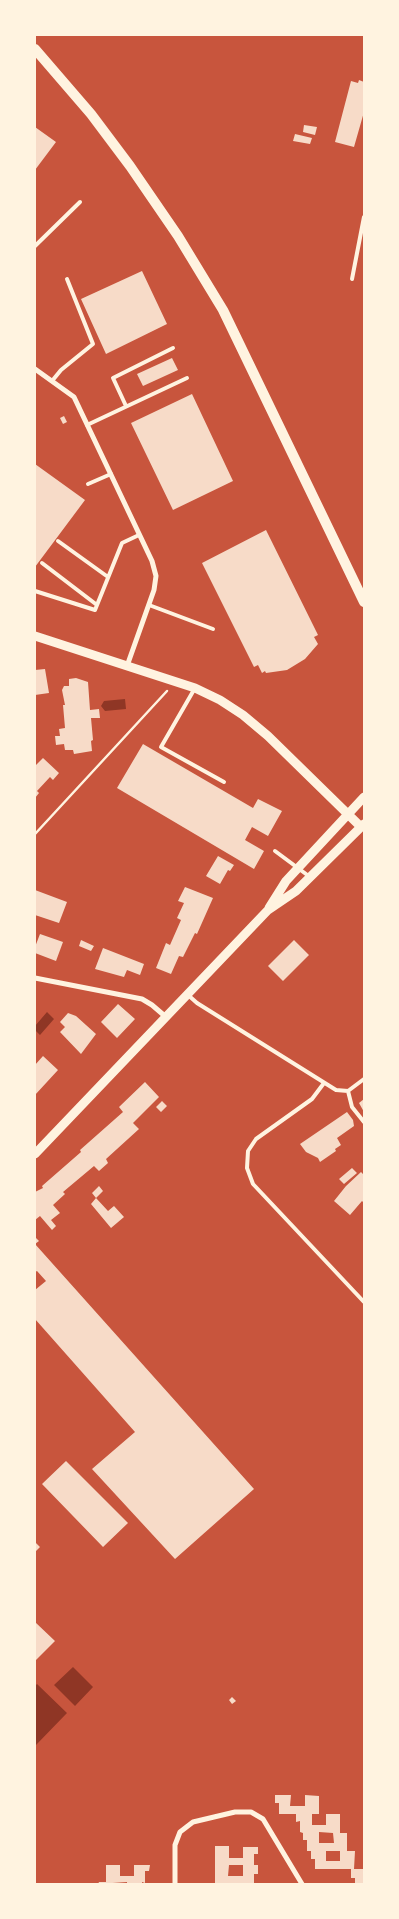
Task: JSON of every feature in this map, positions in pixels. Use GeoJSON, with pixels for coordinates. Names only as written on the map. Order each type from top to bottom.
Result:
{"type":"FeatureCollection","features":[{"type":"Feature","properties":{"kind":"main road"},"geometry":{"type":"LineString","coordinates":[[35,49],[91,114],[130,166],[178,236],[223,310],[364,602]]}},
{"type":"Feature","properties":{"kind":"street"},"geometry":{"type":"LineString","coordinates":[[36,371],[74,397],[152,561],[156,576],[154,590],[127,666]]}},
{"type":"Feature","properties":{"kind":"street"},"geometry":{"type":"LineString","coordinates":[[35,636],[195,688],[220,700],[243,715],[363,826],[296,891],[268,910],[35,1154]]}},
{"type":"Feature","properties":{"kind":"street"},"geometry":{"type":"LineString","coordinates":[[268,910],[286,881],[364,797]]}},
{"type":"Feature","properties":{"kind":"street"},"geometry":{"type":"LineString","coordinates":[[35,978],[142,999],[166,1017]]}},
{"type":"Feature","properties":{"kind":"street"},"geometry":{"type":"LineString","coordinates":[[175,1884],[175,1845],[180,1832],[193,1822],[236,1812],[251,1812],[263,1820],[302,1884]]}},
{"type":"Feature","properties":{"kind":"lane"},"geometry":{"type":"LineString","coordinates":[[35,246],[80,202]]}},
{"type":"Feature","properties":{"kind":"lane"},"geometry":{"type":"LineString","coordinates":[[352,279],[364,217]]}},
{"type":"Feature","properties":{"kind":"lane"},"geometry":{"type":"LineString","coordinates":[[52,382],[61,370],[93,344],[67,279]]}},
{"type":"Feature","properties":{"kind":"lane"},"geometry":{"type":"LineString","coordinates":[[126,406],[113,378],[173,348]]}},
{"type":"Feature","properties":{"kind":"lane"},"geometry":{"type":"LineString","coordinates":[[87,425],[187,378]]}},
{"type":"Feature","properties":{"kind":"lane"},"geometry":{"type":"LineString","coordinates":[[88,484],[110,474]]}},
{"type":"Feature","properties":{"kind":"lane"},"geometry":{"type":"LineString","coordinates":[[35,591],[95,610],[122,543],[139,535]]}},
{"type":"Feature","properties":{"kind":"lane"},"geometry":{"type":"LineString","coordinates":[[58,541],[108,577]]}},
{"type":"Feature","properties":{"kind":"lane"},"geometry":{"type":"LineString","coordinates":[[42,563],[97,605]]}},
{"type":"Feature","properties":{"kind":"lane"},"geometry":{"type":"LineString","coordinates":[[149,605],[213,629]]}},
{"type":"Feature","properties":{"kind":"lane"},"geometry":{"type":"LineString","coordinates":[[195,688],[161,747],[224,782]]}},
{"type":"Feature","properties":{"kind":"lane"},"geometry":{"type":"LineString","coordinates":[[275,851],[310,878]]}},
{"type":"Feature","properties":{"kind":"lane"},"geometry":{"type":"LineString","coordinates":[[187,994],[197,1003],[336,1090],[348,1091],[364,1079]]}},
{"type":"Feature","properties":{"kind":"lane"},"geometry":{"type":"LineString","coordinates":[[324,1083],[312,1099],[256,1139],[248,1151],[247,1168],[253,1184],[364,1302]]}},
{"type":"Feature","properties":{"kind":"lane"},"geometry":{"type":"LineString","coordinates":[[348,1091],[352,1107],[364,1122]]}},
{"type":"Feature","properties":{"kind":"path"},"geometry":{"type":"LineString","coordinates":[[35,834],[167,691],[171,680]]}},
{"type":"Feature","properties":{"kind":"shaded area"},"geometry":{"type":"Polygon","coordinates":[[[125,699],[126,709],[105,711],[101,706],[104,701],[125,699]]]}},
{"type":"Feature","properties":{"kind":"shaded area"},"geometry":{"type":"Polygon","coordinates":[[[47,1012],[54,1019],[40,1035],[35,1030],[35,1026],[47,1012]]]}},
{"type":"Feature","properties":{"kind":"shaded area"},"geometry":{"type":"Polygon","coordinates":[[[73,1667],[93,1687],[75,1706],[54,1685],[73,1667]]]}},
{"type":"Feature","properties":{"kind":"shaded area"},"geometry":{"type":"Polygon","coordinates":[[[37,1684],[67,1713],[35,1746],[35,1686],[37,1684]]]}},
{"type":"Feature","properties":{"kind":"building"},"geometry":{"type":"Polygon","coordinates":[[[359,80],[364,82],[364,112],[354,147],[335,142],[351,81],[358,83],[359,80]]]}},
{"type":"Feature","properties":{"kind":"building"},"geometry":{"type":"Polygon","coordinates":[[[304,125],[317,127],[315,135],[303,132],[304,125]]]}},
{"type":"Feature","properties":{"kind":"building"},"geometry":{"type":"Polygon","coordinates":[[[35,127],[56,142],[35,170],[35,127]]]}},
{"type":"Feature","properties":{"kind":"building"},"geometry":{"type":"Polygon","coordinates":[[[295,134],[312,138],[310,144],[293,141],[295,134]]]}},
{"type":"Feature","properties":{"kind":"building"},"geometry":{"type":"Polygon","coordinates":[[[142,271],[167,324],[106,354],[81,299],[142,271]]]}},
{"type":"Feature","properties":{"kind":"building"},"geometry":{"type":"Polygon","coordinates":[[[172,358],[178,370],[143,386],[137,374],[172,358]]]}},
{"type":"Feature","properties":{"kind":"building"},"geometry":{"type":"Polygon","coordinates":[[[192,394],[233,481],[173,510],[131,423],[192,394]]]}},
{"type":"Feature","properties":{"kind":"building"},"geometry":{"type":"Polygon","coordinates":[[[64,416],[67,422],[63,424],[60,418],[64,416]]]}},
{"type":"Feature","properties":{"kind":"building"},"geometry":{"type":"Polygon","coordinates":[[[35,464],[85,500],[35,567],[35,464]]]}},
{"type":"Feature","properties":{"kind":"building"},"geometry":{"type":"Polygon","coordinates":[[[266,530],[318,635],[314,637],[318,644],[305,659],[287,670],[266,673],[265,671],[262,673],[258,665],[254,667],[202,563],[266,530]]]}},
{"type":"Feature","properties":{"kind":"building"},"geometry":{"type":"Polygon","coordinates":[[[45,669],[49,693],[35,695],[35,670],[45,669]]]}},
{"type":"Feature","properties":{"kind":"building"},"geometry":{"type":"Polygon","coordinates":[[[76,678],[88,682],[90,710],[99,709],[100,718],[91,718],[92,751],[74,754],[73,750],[65,750],[64,744],[56,745],[55,736],[60,736],[59,729],[65,728],[63,705],[65,705],[62,690],[64,686],[69,686],[69,679],[76,678]]]}},
{"type":"Feature","properties":{"kind":"building"},"geometry":{"type":"Polygon","coordinates":[[[143,744],[253,808],[258,799],[282,811],[268,836],[252,827],[245,840],[264,851],[254,869],[117,788],[143,744]]]}},
{"type":"Feature","properties":{"kind":"building"},"geometry":{"type":"Polygon","coordinates":[[[43,758],[59,773],[53,780],[50,777],[37,791],[39,793],[35,798],[35,766],[43,758]]]}},
{"type":"Feature","properties":{"kind":"building"},"geometry":{"type":"Polygon","coordinates":[[[218,856],[234,865],[230,871],[228,870],[220,884],[206,876],[218,856]]]}},
{"type":"Feature","properties":{"kind":"building"},"geometry":{"type":"Polygon","coordinates":[[[185,887],[213,898],[197,934],[195,933],[183,957],[179,956],[171,974],[156,968],[166,943],[170,945],[181,920],[177,918],[184,903],[178,901],[185,887]]]}},
{"type":"Feature","properties":{"kind":"building"},"geometry":{"type":"Polygon","coordinates":[[[35,890],[67,902],[59,923],[35,915],[35,890]]]}},
{"type":"Feature","properties":{"kind":"building"},"geometry":{"type":"Polygon","coordinates":[[[40,934],[63,942],[56,961],[35,953],[35,947],[40,934]]]}},
{"type":"Feature","properties":{"kind":"building"},"geometry":{"type":"Polygon","coordinates":[[[81,940],[94,946],[91,951],[79,946],[81,940]]]}},
{"type":"Feature","properties":{"kind":"building"},"geometry":{"type":"Polygon","coordinates":[[[294,940],[309,955],[283,981],[268,966],[294,940]]]}},
{"type":"Feature","properties":{"kind":"building"},"geometry":{"type":"Polygon","coordinates":[[[103,948],[144,964],[140,975],[127,970],[124,977],[95,969],[103,948]]]}},
{"type":"Feature","properties":{"kind":"building"},"geometry":{"type":"Polygon","coordinates":[[[118,1004],[135,1019],[117,1038],[101,1022],[118,1004]]]}},
{"type":"Feature","properties":{"kind":"building"},"geometry":{"type":"Polygon","coordinates":[[[68,1013],[76,1016],[96,1034],[81,1054],[60,1032],[65,1027],[60,1022],[68,1013]]]}},
{"type":"Feature","properties":{"kind":"building"},"geometry":{"type":"Polygon","coordinates":[[[43,1056],[58,1070],[35,1095],[35,1065],[43,1056]]]}},
{"type":"Feature","properties":{"kind":"building"},"geometry":{"type":"Polygon","coordinates":[[[145,1082],[159,1097],[133,1123],[139,1129],[106,1159],[108,1163],[99,1171],[94,1166],[63,1192],[65,1194],[53,1205],[60,1213],[51,1220],[56,1226],[52,1230],[40,1216],[35,1220],[35,1192],[43,1188],[42,1186],[123,1112],[119,1107],[145,1082]]]}},
{"type":"Feature","properties":{"kind":"building"},"geometry":{"type":"Polygon","coordinates":[[[364,1099],[364,1112],[359,1103],[364,1099]]]}},
{"type":"Feature","properties":{"kind":"building"},"geometry":{"type":"Polygon","coordinates":[[[162,1101],[167,1106],[161,1112],[156,1107],[162,1101]]]}},
{"type":"Feature","properties":{"kind":"building"},"geometry":{"type":"Polygon","coordinates":[[[347,1112],[353,1120],[354,1126],[337,1138],[341,1145],[335,1149],[336,1151],[320,1162],[318,1158],[306,1152],[300,1144],[347,1112]]]}},
{"type":"Feature","properties":{"kind":"building"},"geometry":{"type":"Polygon","coordinates":[[[352,1168],[357,1173],[344,1184],[339,1179],[352,1168]]]}},
{"type":"Feature","properties":{"kind":"building"},"geometry":{"type":"Polygon","coordinates":[[[361,1172],[364,1175],[364,1203],[362,1201],[350,1215],[334,1201],[361,1172]]]}},
{"type":"Feature","properties":{"kind":"building"},"geometry":{"type":"Polygon","coordinates":[[[99,1186],[103,1191],[96,1198],[92,1193],[99,1186]]]}},
{"type":"Feature","properties":{"kind":"building"},"geometry":{"type":"Polygon","coordinates":[[[96,1198],[108,1211],[114,1206],[124,1217],[111,1228],[91,1204],[96,1198]]]}},
{"type":"Feature","properties":{"kind":"building"},"geometry":{"type":"Polygon","coordinates":[[[35,1244],[254,1489],[175,1559],[92,1469],[135,1432],[35,1319],[35,1290],[46,1281],[37,1271],[35,1272],[35,1244]]]}},
{"type":"Feature","properties":{"kind":"building"},"geometry":{"type":"Polygon","coordinates":[[[66,1461],[128,1523],[103,1547],[42,1484],[66,1461]]]}},
{"type":"Feature","properties":{"kind":"building"},"geometry":{"type":"Polygon","coordinates":[[[35,1542],[40,1547],[35,1552],[35,1542]]]}},
{"type":"Feature","properties":{"kind":"building"},"geometry":{"type":"Polygon","coordinates":[[[35,1622],[55,1641],[35,1661],[35,1622]]]}},
{"type":"Feature","properties":{"kind":"building"},"geometry":{"type":"Polygon","coordinates":[[[232,1697],[236,1701],[232,1704],[229,1700],[232,1697]]]}},
{"type":"Feature","properties":{"kind":"building"},"geometry":{"type":"Polygon","coordinates":[[[275,1795],[291,1795],[290,1806],[305,1806],[305,1795],[319,1796],[319,1814],[312,1814],[312,1825],[326,1825],[326,1814],[340,1814],[340,1833],[347,1833],[347,1851],[355,1851],[354,1869],[364,1869],[364,1884],[355,1884],[355,1878],[351,1878],[351,1869],[315,1869],[315,1859],[311,1859],[311,1851],[307,1851],[307,1840],[303,1840],[303,1833],[300,1832],[300,1821],[296,1822],[296,1814],[279,1814],[279,1803],[275,1803],[275,1795]],[[319,1832],[319,1843],[334,1843],[333,1833],[319,1832]],[[326,1851],[326,1861],[340,1861],[340,1851],[326,1851]]]}},
{"type":"Feature","properties":{"kind":"building"},"geometry":{"type":"Polygon","coordinates":[[[215,1846],[229,1846],[229,1858],[243,1858],[243,1847],[258,1847],[258,1854],[254,1854],[254,1865],[258,1865],[258,1874],[254,1874],[254,1884],[215,1884],[215,1846]],[[229,1865],[228,1876],[243,1876],[243,1865],[229,1865]]]}},
{"type":"Feature","properties":{"kind":"building"},"geometry":{"type":"Polygon","coordinates":[[[106,1865],[120,1865],[120,1876],[134,1876],[134,1865],[150,1865],[149,1871],[145,1871],[145,1883],[98,1884],[99,1882],[106,1882],[106,1865]]]}}]}
